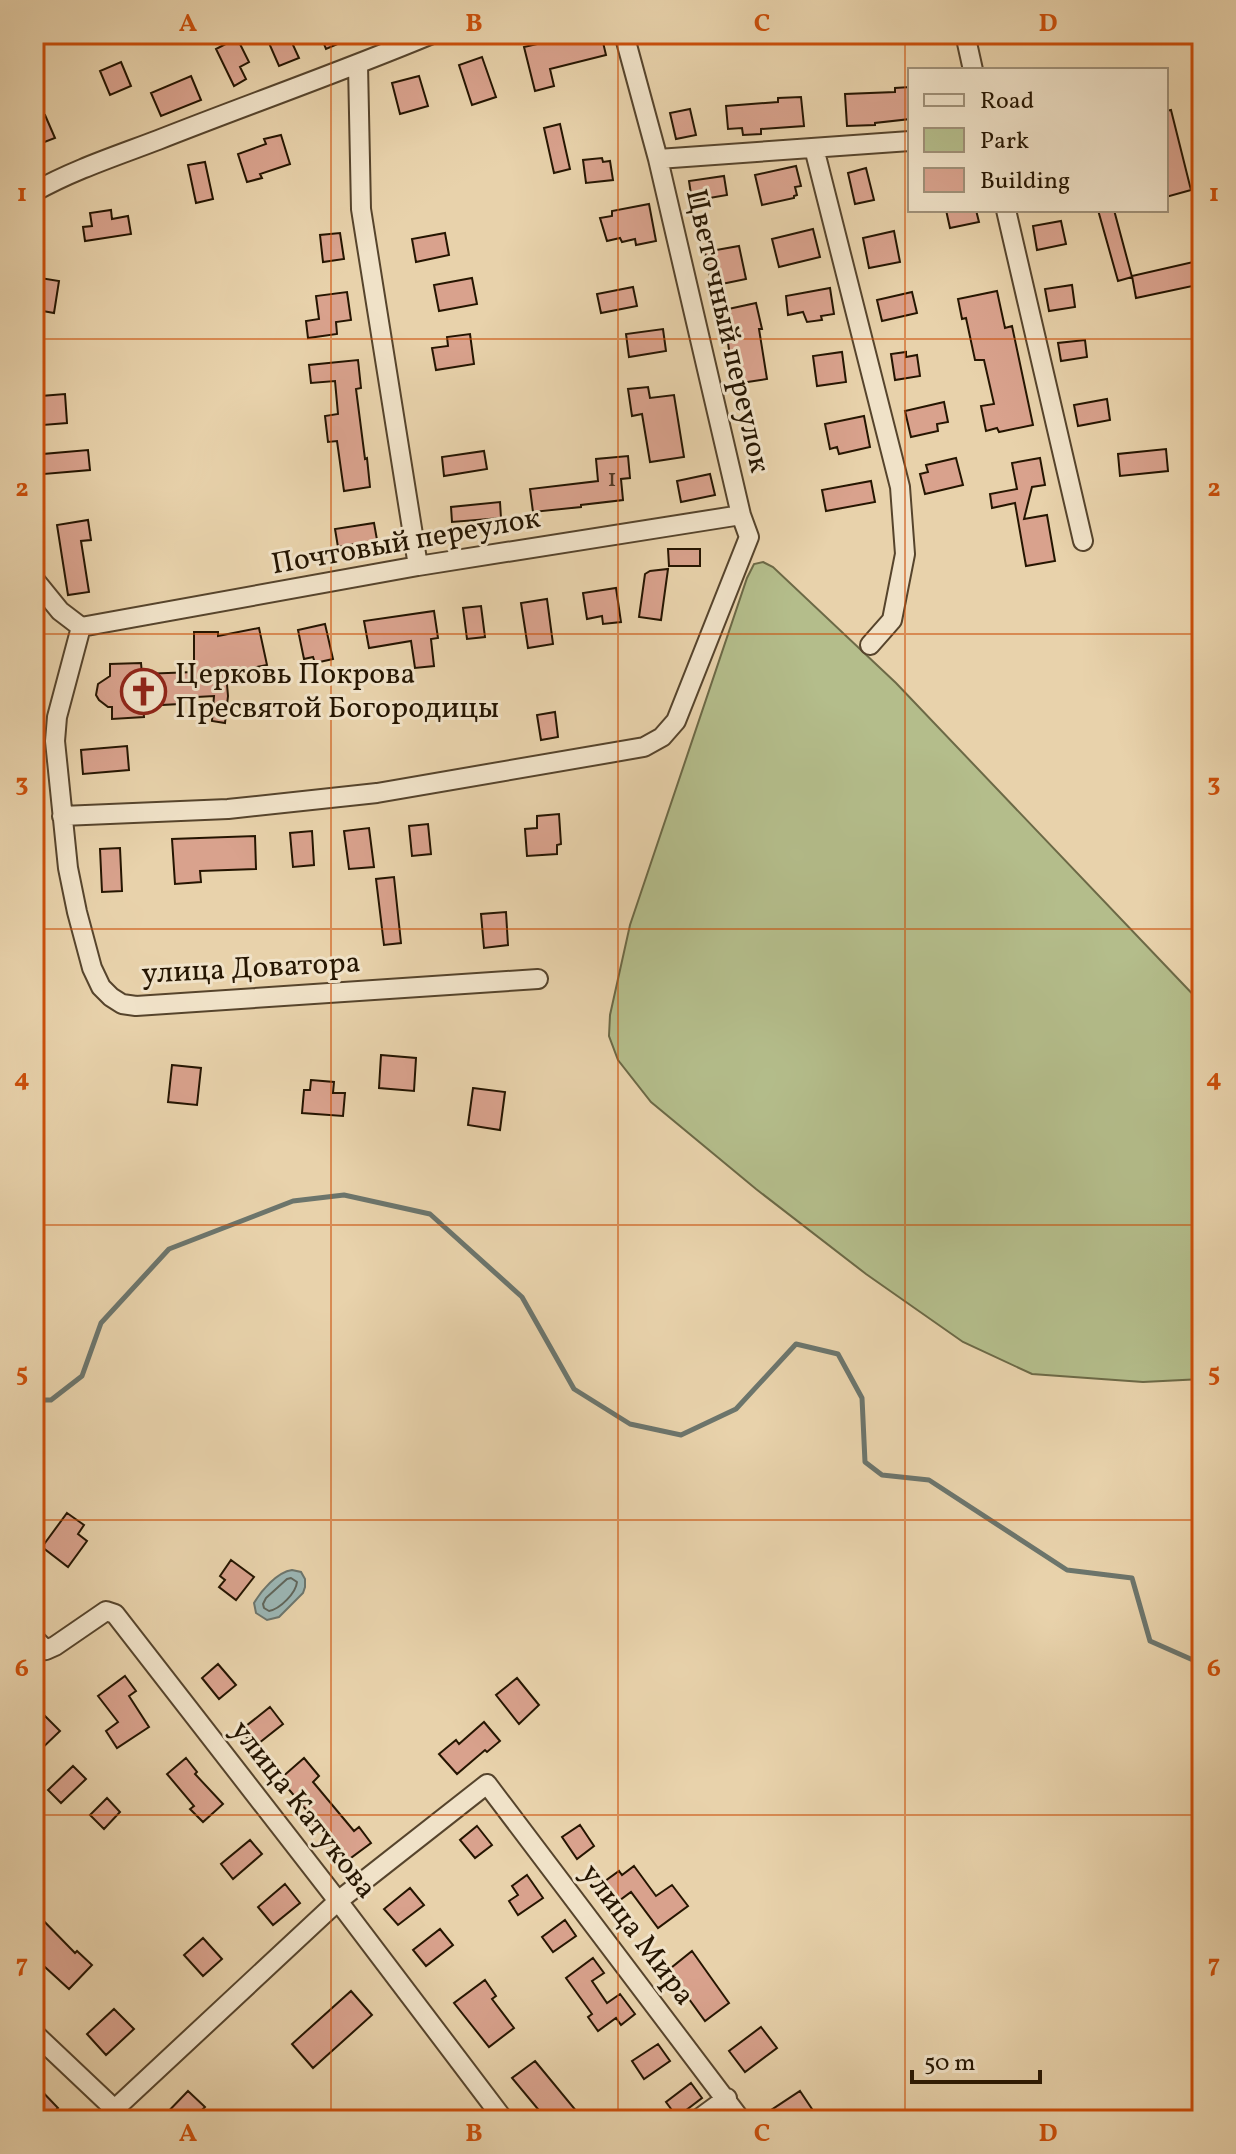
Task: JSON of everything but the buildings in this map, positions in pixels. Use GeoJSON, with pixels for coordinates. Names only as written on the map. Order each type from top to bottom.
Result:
{"type":"FeatureCollection","features":[{"type":"Feature","properties":{"kind":"street"},"geometry":{"type":"LineString","coordinates":[[34,192],[104,160],[358,65],[432,34]]}},
{"type":"Feature","properties":{"kind":"street","name":"Цветочный переулок"},"geometry":{"type":"LineString","coordinates":[[62,816],[228,809],[377,793],[644,747],[662,737],[676,721],[749,537],[741,515],[658,159],[624,34]]}},
{"type":"Feature","properties":{"kind":"street"},"geometry":{"type":"LineString","coordinates":[[965,34],[973,68]]}},
{"type":"Feature","properties":{"kind":"street"},"geometry":{"type":"LineString","coordinates":[[358,65],[361,209],[418,566]]}},
{"type":"Feature","properties":{"kind":"street"},"geometry":{"type":"LineString","coordinates":[[658,159],[908,141]]}},
{"type":"Feature","properties":{"kind":"street"},"geometry":{"type":"LineString","coordinates":[[814,148],[900,487],[905,554],[892,620],[870,645]]}},
{"type":"Feature","properties":{"kind":"street"},"geometry":{"type":"LineString","coordinates":[[1006,212],[1083,541]]}},
{"type":"Feature","properties":{"kind":"street","name":"Почтовый переулок"},"geometry":{"type":"LineString","coordinates":[[81,627],[418,566],[741,515]]}},
{"type":"Feature","properties":{"kind":"street"},"geometry":{"type":"LineString","coordinates":[[34,579],[60,611],[81,627]]}},
{"type":"Feature","properties":{"kind":"street","name":"улица Доватора"},"geometry":{"type":"LineString","coordinates":[[81,627],[57,717],[55,741],[71,882],[92,968],[101,987],[111,997],[122,1004],[136,1006],[538,979]]}},
{"type":"Feature","properties":{"kind":"street","name":"улица Катукова"},"geometry":{"type":"LineString","coordinates":[[34,1638],[46,1650],[106,1611],[115,1614],[504,2120]]}},
{"type":"Feature","properties":{"kind":"street","name":"улица Мира"},"geometry":{"type":"LineString","coordinates":[[338,1901],[487,1784],[741,2120]]}},
{"type":"Feature","properties":{"kind":"street"},"geometry":{"type":"LineString","coordinates":[[34,2033],[114,2116],[338,1901]]}},
{"type":"Feature","properties":{"kind":"street"},"geometry":{"type":"LineString","coordinates":[[697,2120],[727,2098]]}},
{"type":"Feature","properties":{"kind":"green space"},"geometry":{"type":"Polygon","coordinates":[[[763,562],[773,567],[896,683],[1202,1004],[1202,1379],[1143,1382],[1032,1374],[963,1342],[866,1274],[756,1189],[651,1102],[618,1060],[609,1036],[610,1015],[630,925],[747,578],[754,564],[763,562]]]}},
{"type":"Feature","properties":{"kind":"water"},"geometry":{"type":"Polygon","coordinates":[[[292,1570],[301,1572],[305,1579],[303,1593],[279,1617],[267,1620],[256,1613],[254,1603],[265,1588],[281,1574],[292,1570]]]}},
{"type":"Feature","properties":{"kind":"waterway"},"geometry":{"type":"LineString","coordinates":[[34,1400],[51,1400],[82,1376],[101,1323],[169,1249],[293,1201],[344,1195],[430,1214],[522,1297],[574,1389],[630,1424],[681,1435],[736,1409],[796,1344],[838,1354],[862,1398],[865,1462],[882,1475],[929,1480],[1067,1570],[1132,1578],[1150,1641],[1193,1660],[1202,1681]]}},
{"type":"Feature","properties":{"kind":"place","name":"Церковь Покрова Пресвятой Богородицы"},"geometry":{"type":"Point","coordinates":[144,692]}}]}
